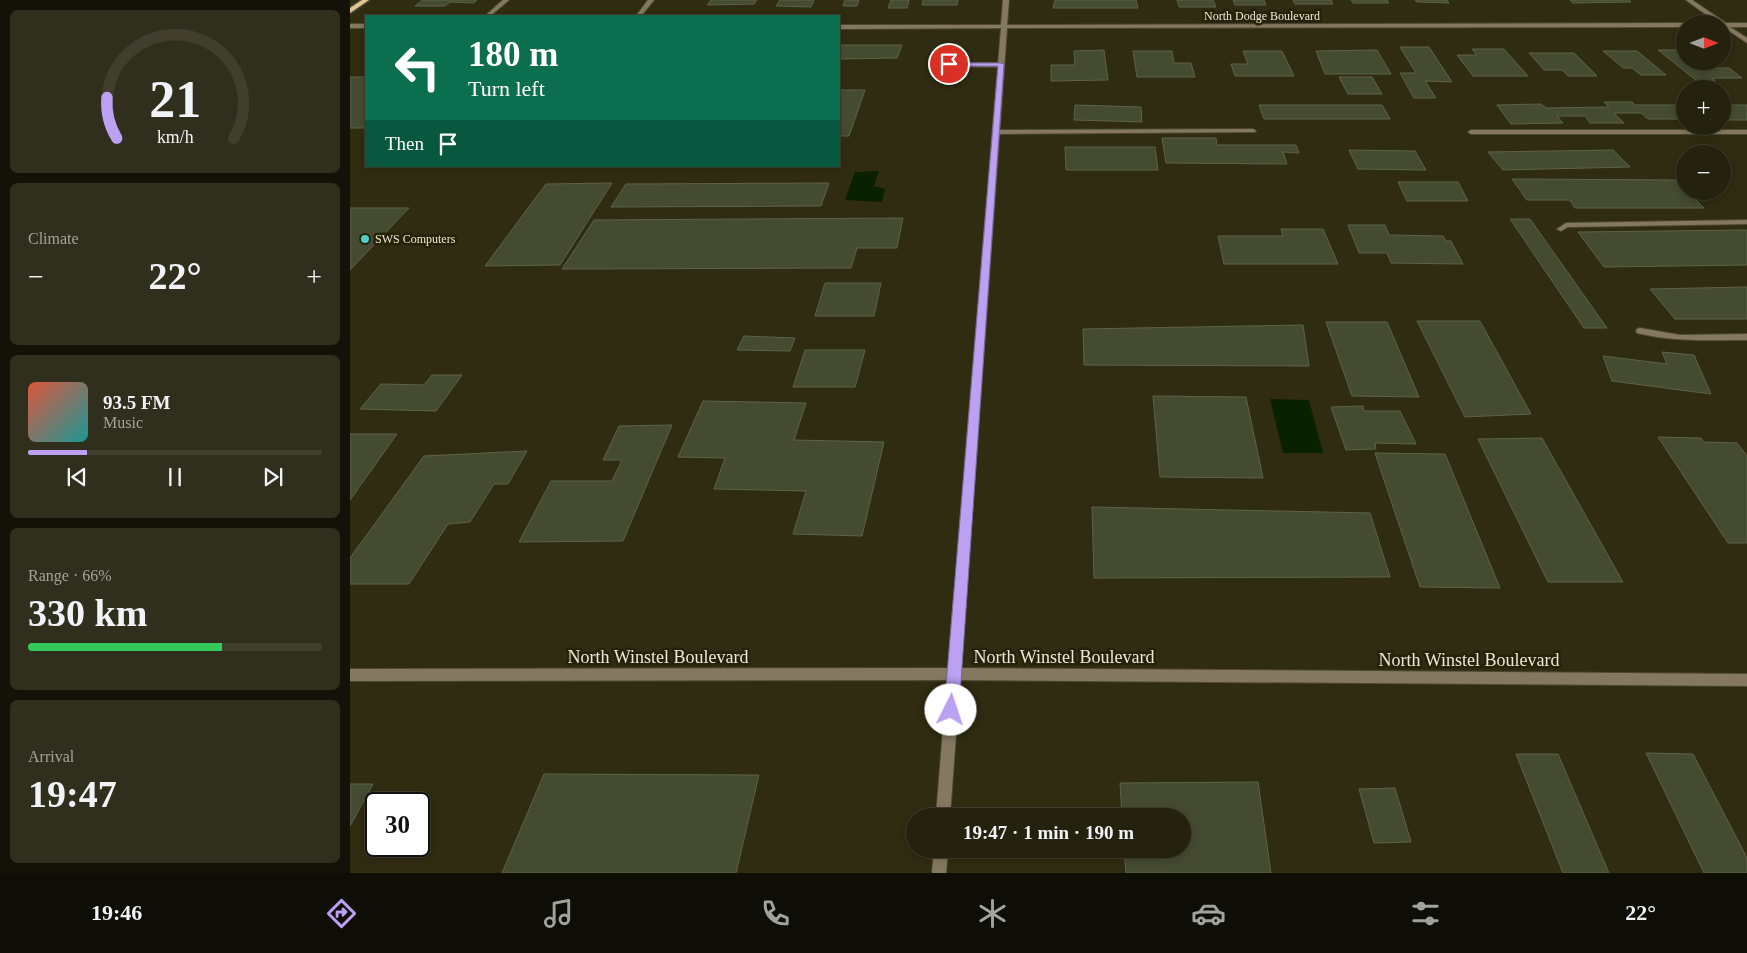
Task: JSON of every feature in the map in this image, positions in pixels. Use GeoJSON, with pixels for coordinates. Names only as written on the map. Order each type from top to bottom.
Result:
{"type":"FeatureCollection","features":[{"type":"Feature","properties":{"kind":"main road"},"geometry":{"type":"LineString","coordinates":[[350,11],[366,0]]}},
{"type":"Feature","properties":{"kind":"street"},"geometry":{"type":"LineString","coordinates":[[488,15],[506,0]]}},
{"type":"Feature","properties":{"kind":"street"},"geometry":{"type":"LineString","coordinates":[[639,15],[651,0]]}},
{"type":"Feature","properties":{"kind":"street"},"geometry":{"type":"LineString","coordinates":[[944,808],[1006,0]]}},
{"type":"Feature","properties":{"kind":"street"},"geometry":{"type":"LineString","coordinates":[[1689,0],[1710,15]]}},
{"type":"Feature","properties":{"kind":"street","name":"North Dodge Boulevard"},"geometry":{"type":"LineString","coordinates":[[840,26],[1676,25]]}},
{"type":"Feature","properties":{"kind":"street"},"geometry":{"type":"LineString","coordinates":[[1731,25],[1747,25]]}},
{"type":"Feature","properties":{"kind":"street"},"geometry":{"type":"LineString","coordinates":[[350,26],[365,26]]}},
{"type":"Feature","properties":{"kind":"street"},"geometry":{"type":"LineString","coordinates":[[1731,30],[1747,41]]}},
{"type":"Feature","properties":{"kind":"street"},"geometry":{"type":"LineString","coordinates":[[932,64],[1001,64]]}},
{"type":"Feature","properties":{"kind":"street"},"geometry":{"type":"LineString","coordinates":[[996,132],[1253,131]]}},
{"type":"Feature","properties":{"kind":"street"},"geometry":{"type":"LineString","coordinates":[[1471,132],[1747,132]]}},
{"type":"Feature","properties":{"kind":"street"},"geometry":{"type":"LineString","coordinates":[[1562,228],[1566,225],[1747,222]]}},
{"type":"Feature","properties":{"kind":"street"},"geometry":{"type":"LineString","coordinates":[[1640,331],[1656,336],[1670,337],[1747,337]]}},
{"type":"Feature","properties":{"kind":"street","name":"North Winstel Boulevard"},"geometry":{"type":"LineString","coordinates":[[350,675],[954,674],[1747,680]]}},
{"type":"Feature","properties":{"kind":"street"},"geometry":{"type":"LineString","coordinates":[[939,873],[940,858]]}},
{"type":"Feature","properties":{"kind":"shaded area"},"geometry":{"type":"Polygon","coordinates":[[[879,171],[874,186],[885,189],[882,202],[845,200],[855,172],[879,171]]]}},
{"type":"Feature","properties":{"kind":"shaded area"},"geometry":{"type":"Polygon","coordinates":[[[1270,399],[1309,400],[1323,453],[1283,453],[1270,399]]]}},
{"type":"Feature","properties":{"kind":"building"},"geometry":{"type":"Polygon","coordinates":[[[423,0],[477,0],[474,3],[450,2],[445,6],[415,6],[423,0]]]}},
{"type":"Feature","properties":{"kind":"building"},"geometry":{"type":"Polygon","coordinates":[[[711,0],[757,0],[754,4],[707,5],[711,0]]]}},
{"type":"Feature","properties":{"kind":"building"},"geometry":{"type":"Polygon","coordinates":[[[780,0],[814,0],[811,7],[776,6],[780,0]]]}},
{"type":"Feature","properties":{"kind":"building"},"geometry":{"type":"Polygon","coordinates":[[[845,0],[859,0],[857,6],[843,6],[845,0]]]}},
{"type":"Feature","properties":{"kind":"building"},"geometry":{"type":"Polygon","coordinates":[[[891,0],[909,0],[907,8],[888,8],[891,0]]]}},
{"type":"Feature","properties":{"kind":"building"},"geometry":{"type":"Polygon","coordinates":[[[923,0],[958,0],[957,5],[922,5],[923,0]]]}},
{"type":"Feature","properties":{"kind":"building"},"geometry":{"type":"Polygon","coordinates":[[[1055,0],[1136,0],[1138,8],[1053,8],[1055,0]]]}},
{"type":"Feature","properties":{"kind":"building"},"geometry":{"type":"Polygon","coordinates":[[[1177,0],[1213,0],[1216,7],[1179,7],[1177,0]]]}},
{"type":"Feature","properties":{"kind":"building"},"geometry":{"type":"Polygon","coordinates":[[[1233,0],[1264,0],[1266,5],[1235,5],[1233,0]]]}},
{"type":"Feature","properties":{"kind":"building"},"geometry":{"type":"Polygon","coordinates":[[[1293,0],[1331,0],[1333,4],[1295,4],[1293,0]]]}},
{"type":"Feature","properties":{"kind":"building"},"geometry":{"type":"Polygon","coordinates":[[[1351,0],[1387,0],[1389,3],[1353,3],[1351,0]]]}},
{"type":"Feature","properties":{"kind":"building"},"geometry":{"type":"Polygon","coordinates":[[[1415,0],[1447,0],[1449,3],[1417,2],[1415,0]]]}},
{"type":"Feature","properties":{"kind":"building"},"geometry":{"type":"Polygon","coordinates":[[[1570,0],[1629,0],[1631,2],[1573,3],[1570,0]]]}},
{"type":"Feature","properties":{"kind":"building"},"geometry":{"type":"Polygon","coordinates":[[[840,45],[902,45],[897,58],[840,59],[840,45]]]}},
{"type":"Feature","properties":{"kind":"building"},"geometry":{"type":"Polygon","coordinates":[[[1400,47],[1429,47],[1452,82],[1425,81],[1436,98],[1414,98],[1400,73],[1416,73],[1400,47]]]}},
{"type":"Feature","properties":{"kind":"building"},"geometry":{"type":"Polygon","coordinates":[[[1472,49],[1504,49],[1528,76],[1473,76],[1457,55],[1477,55],[1472,49]]]}},
{"type":"Feature","properties":{"kind":"building"},"geometry":{"type":"Polygon","coordinates":[[[1104,50],[1108,80],[1051,81],[1051,65],[1075,65],[1074,51],[1104,50]]]}},
{"type":"Feature","properties":{"kind":"building"},"geometry":{"type":"Polygon","coordinates":[[[1377,50],[1391,74],[1325,74],[1316,51],[1377,50]]]}},
{"type":"Feature","properties":{"kind":"building"},"geometry":{"type":"Polygon","coordinates":[[[1658,50],[1676,50],[1676,64],[1658,50]]]}},
{"type":"Feature","properties":{"kind":"building"},"geometry":{"type":"Polygon","coordinates":[[[1133,51],[1172,51],[1174,63],[1191,63],[1195,77],[1137,77],[1133,51]]]}},
{"type":"Feature","properties":{"kind":"building"},"geometry":{"type":"Polygon","coordinates":[[[1243,51],[1282,51],[1294,76],[1235,76],[1231,64],[1248,64],[1243,51]]]}},
{"type":"Feature","properties":{"kind":"building"},"geometry":{"type":"Polygon","coordinates":[[[1603,51],[1637,51],[1666,75],[1641,75],[1632,68],[1623,68],[1603,51]]]}},
{"type":"Feature","properties":{"kind":"building"},"geometry":{"type":"Polygon","coordinates":[[[1529,53],[1574,53],[1597,76],[1568,76],[1562,70],[1544,70],[1529,53]]]}},
{"type":"Feature","properties":{"kind":"building"},"geometry":{"type":"Polygon","coordinates":[[[1683,70],[1731,70],[1742,78],[1713,78],[1714,80],[1696,80],[1683,70]]]}},
{"type":"Feature","properties":{"kind":"building"},"geometry":{"type":"Polygon","coordinates":[[[350,77],[365,77],[365,128],[350,128],[350,77]]]}},
{"type":"Feature","properties":{"kind":"building"},"geometry":{"type":"Polygon","coordinates":[[[1339,77],[1372,77],[1382,94],[1348,94],[1339,77]]]}},
{"type":"Feature","properties":{"kind":"building"},"geometry":{"type":"Polygon","coordinates":[[[840,90],[865,90],[849,136],[840,136],[840,90]]]}},
{"type":"Feature","properties":{"kind":"building"},"geometry":{"type":"Polygon","coordinates":[[[1604,102],[1632,102],[1635,105],[1676,105],[1676,119],[1648,119],[1641,113],[1614,113],[1624,123],[1590,123],[1585,116],[1557,116],[1563,123],[1511,124],[1497,105],[1541,104],[1546,108],[1609,107],[1604,102]]]}},
{"type":"Feature","properties":{"kind":"building"},"geometry":{"type":"Polygon","coordinates":[[[1075,105],[1141,107],[1142,122],[1074,120],[1075,105]]]}},
{"type":"Feature","properties":{"kind":"building"},"geometry":{"type":"Polygon","coordinates":[[[1259,105],[1382,105],[1390,119],[1264,119],[1259,105]]]}},
{"type":"Feature","properties":{"kind":"building"},"geometry":{"type":"Polygon","coordinates":[[[1731,105],[1747,105],[1747,120],[1731,120],[1731,105]]]}},
{"type":"Feature","properties":{"kind":"building"},"geometry":{"type":"Polygon","coordinates":[[[1162,138],[1216,138],[1217,145],[1296,145],[1299,153],[1283,152],[1287,164],[1166,163],[1162,138]]]}},
{"type":"Feature","properties":{"kind":"building"},"geometry":{"type":"Polygon","coordinates":[[[1065,147],[1155,147],[1158,170],[1066,170],[1065,147]]]}},
{"type":"Feature","properties":{"kind":"building"},"geometry":{"type":"Polygon","coordinates":[[[1349,150],[1415,151],[1426,170],[1358,169],[1349,150]]]}},
{"type":"Feature","properties":{"kind":"building"},"geometry":{"type":"Polygon","coordinates":[[[1613,150],[1630,167],[1503,170],[1488,152],[1613,150]]]}},
{"type":"Feature","properties":{"kind":"building"},"geometry":{"type":"Polygon","coordinates":[[[1512,179],[1676,180],[1676,200],[1696,200],[1704,208],[1575,208],[1570,200],[1527,200],[1512,179]]]}},
{"type":"Feature","properties":{"kind":"building"},"geometry":{"type":"Polygon","coordinates":[[[1398,182],[1458,182],[1468,201],[1407,201],[1398,182]]]}},
{"type":"Feature","properties":{"kind":"building"},"geometry":{"type":"Polygon","coordinates":[[[612,183],[560,265],[485,266],[546,184],[612,183]]]}},
{"type":"Feature","properties":{"kind":"building"},"geometry":{"type":"Polygon","coordinates":[[[829,183],[821,206],[611,207],[626,184],[829,183]]]}},
{"type":"Feature","properties":{"kind":"building","name":"SWS Computers"},"geometry":{"type":"Polygon","coordinates":[[[350,208],[409,208],[350,270],[350,208]]]}},
{"type":"Feature","properties":{"kind":"building"},"geometry":{"type":"Polygon","coordinates":[[[903,218],[897,248],[857,248],[851,268],[562,269],[594,220],[903,218]]]}},
{"type":"Feature","properties":{"kind":"building"},"geometry":{"type":"Polygon","coordinates":[[[1510,219],[1530,219],[1607,328],[1584,328],[1510,219]]]}},
{"type":"Feature","properties":{"kind":"building"},"geometry":{"type":"Polygon","coordinates":[[[1348,225],[1385,225],[1389,235],[1443,236],[1446,241],[1451,241],[1463,264],[1391,263],[1387,253],[1359,253],[1348,225]]]}},
{"type":"Feature","properties":{"kind":"building"},"geometry":{"type":"Polygon","coordinates":[[[1281,229],[1323,229],[1338,264],[1224,264],[1218,236],[1283,236],[1281,229]]]}},
{"type":"Feature","properties":{"kind":"building"},"geometry":{"type":"Polygon","coordinates":[[[1747,230],[1747,265],[1604,267],[1578,232],[1747,230]]]}},
{"type":"Feature","properties":{"kind":"building"},"geometry":{"type":"Polygon","coordinates":[[[825,283],[881,283],[874,316],[815,316],[825,283]]]}},
{"type":"Feature","properties":{"kind":"building"},"geometry":{"type":"Polygon","coordinates":[[[1747,287],[1747,319],[1675,319],[1650,289],[1747,287]]]}},
{"type":"Feature","properties":{"kind":"building"},"geometry":{"type":"Polygon","coordinates":[[[1417,321],[1480,321],[1531,414],[1465,417],[1417,321]]]}},
{"type":"Feature","properties":{"kind":"building"},"geometry":{"type":"Polygon","coordinates":[[[1326,322],[1387,322],[1419,397],[1352,396],[1326,322]]]}},
{"type":"Feature","properties":{"kind":"building"},"geometry":{"type":"Polygon","coordinates":[[[1303,325],[1309,366],[1084,365],[1083,329],[1303,325]]]}},
{"type":"Feature","properties":{"kind":"building"},"geometry":{"type":"Polygon","coordinates":[[[744,336],[795,338],[790,351],[737,350],[744,336]]]}},
{"type":"Feature","properties":{"kind":"building"},"geometry":{"type":"Polygon","coordinates":[[[805,350],[865,350],[855,387],[793,387],[805,350]]]}},
{"type":"Feature","properties":{"kind":"building"},"geometry":{"type":"Polygon","coordinates":[[[1662,352],[1694,355],[1711,394],[1612,381],[1603,356],[1667,364],[1662,352]]]}},
{"type":"Feature","properties":{"kind":"building"},"geometry":{"type":"Polygon","coordinates":[[[432,375],[462,375],[436,411],[360,409],[381,384],[424,385],[432,375]]]}},
{"type":"Feature","properties":{"kind":"building"},"geometry":{"type":"Polygon","coordinates":[[[1153,396],[1246,397],[1263,478],[1160,477],[1153,396]]]}},
{"type":"Feature","properties":{"kind":"building"},"geometry":{"type":"Polygon","coordinates":[[[703,401],[806,403],[794,440],[884,442],[862,536],[793,534],[806,491],[714,489],[725,458],[678,457],[703,401]]]}},
{"type":"Feature","properties":{"kind":"building"},"geometry":{"type":"Polygon","coordinates":[[[1363,406],[1364,411],[1400,411],[1416,444],[1375,443],[1376,449],[1346,450],[1331,407],[1363,406]]]}},
{"type":"Feature","properties":{"kind":"building"},"geometry":{"type":"Polygon","coordinates":[[[672,425],[623,541],[519,542],[551,481],[612,481],[622,460],[603,460],[619,426],[672,425]]]}},
{"type":"Feature","properties":{"kind":"building"},"geometry":{"type":"Polygon","coordinates":[[[350,434],[397,434],[350,500],[350,434]]]}},
{"type":"Feature","properties":{"kind":"building"},"geometry":{"type":"Polygon","coordinates":[[[1658,437],[1701,438],[1704,442],[1737,443],[1747,456],[1747,543],[1728,543],[1658,437]]]}},
{"type":"Feature","properties":{"kind":"building"},"geometry":{"type":"Polygon","coordinates":[[[1542,438],[1623,582],[1548,582],[1478,439],[1542,438]]]}},
{"type":"Feature","properties":{"kind":"building"},"geometry":{"type":"Polygon","coordinates":[[[527,451],[508,484],[494,484],[470,522],[448,524],[409,584],[350,584],[350,558],[424,456],[527,451]]]}},
{"type":"Feature","properties":{"kind":"building"},"geometry":{"type":"Polygon","coordinates":[[[1375,453],[1445,454],[1500,588],[1420,587],[1375,453]]]}},
{"type":"Feature","properties":{"kind":"building"},"geometry":{"type":"Polygon","coordinates":[[[1092,507],[1370,513],[1390,577],[1094,578],[1092,507]]]}},
{"type":"Feature","properties":{"kind":"building"},"geometry":{"type":"Polygon","coordinates":[[[1646,753],[1693,754],[1747,858],[1747,873],[1704,873],[1646,753]]]}},
{"type":"Feature","properties":{"kind":"building"},"geometry":{"type":"Polygon","coordinates":[[[1516,754],[1558,754],[1609,873],[1563,873],[1516,754]]]}},
{"type":"Feature","properties":{"kind":"building"},"geometry":{"type":"Polygon","coordinates":[[[544,774],[759,775],[736,873],[502,873],[544,774]]]}},
{"type":"Feature","properties":{"kind":"building"},"geometry":{"type":"Polygon","coordinates":[[[1258,782],[1271,873],[1126,873],[1125,858],[1191,858],[1191,808],[1122,808],[1120,783],[1258,782]]]}},
{"type":"Feature","properties":{"kind":"building"},"geometry":{"type":"Polygon","coordinates":[[[350,784],[373,784],[369,792],[365,792],[365,799],[350,826],[350,784]]]}},
{"type":"Feature","properties":{"kind":"building"},"geometry":{"type":"Polygon","coordinates":[[[1395,788],[1411,842],[1374,843],[1359,789],[1395,788]]]}},
{"type":"Feature","properties":{"kind":"place","name":"SWS Computers"},"geometry":{"type":"Point","coordinates":[365,239]}},
{"type":"Feature","properties":{"kind":"route"},"geometry":{"type":"LineString","coordinates":[[949,64],[1001,64],[951,710]]}}]}
